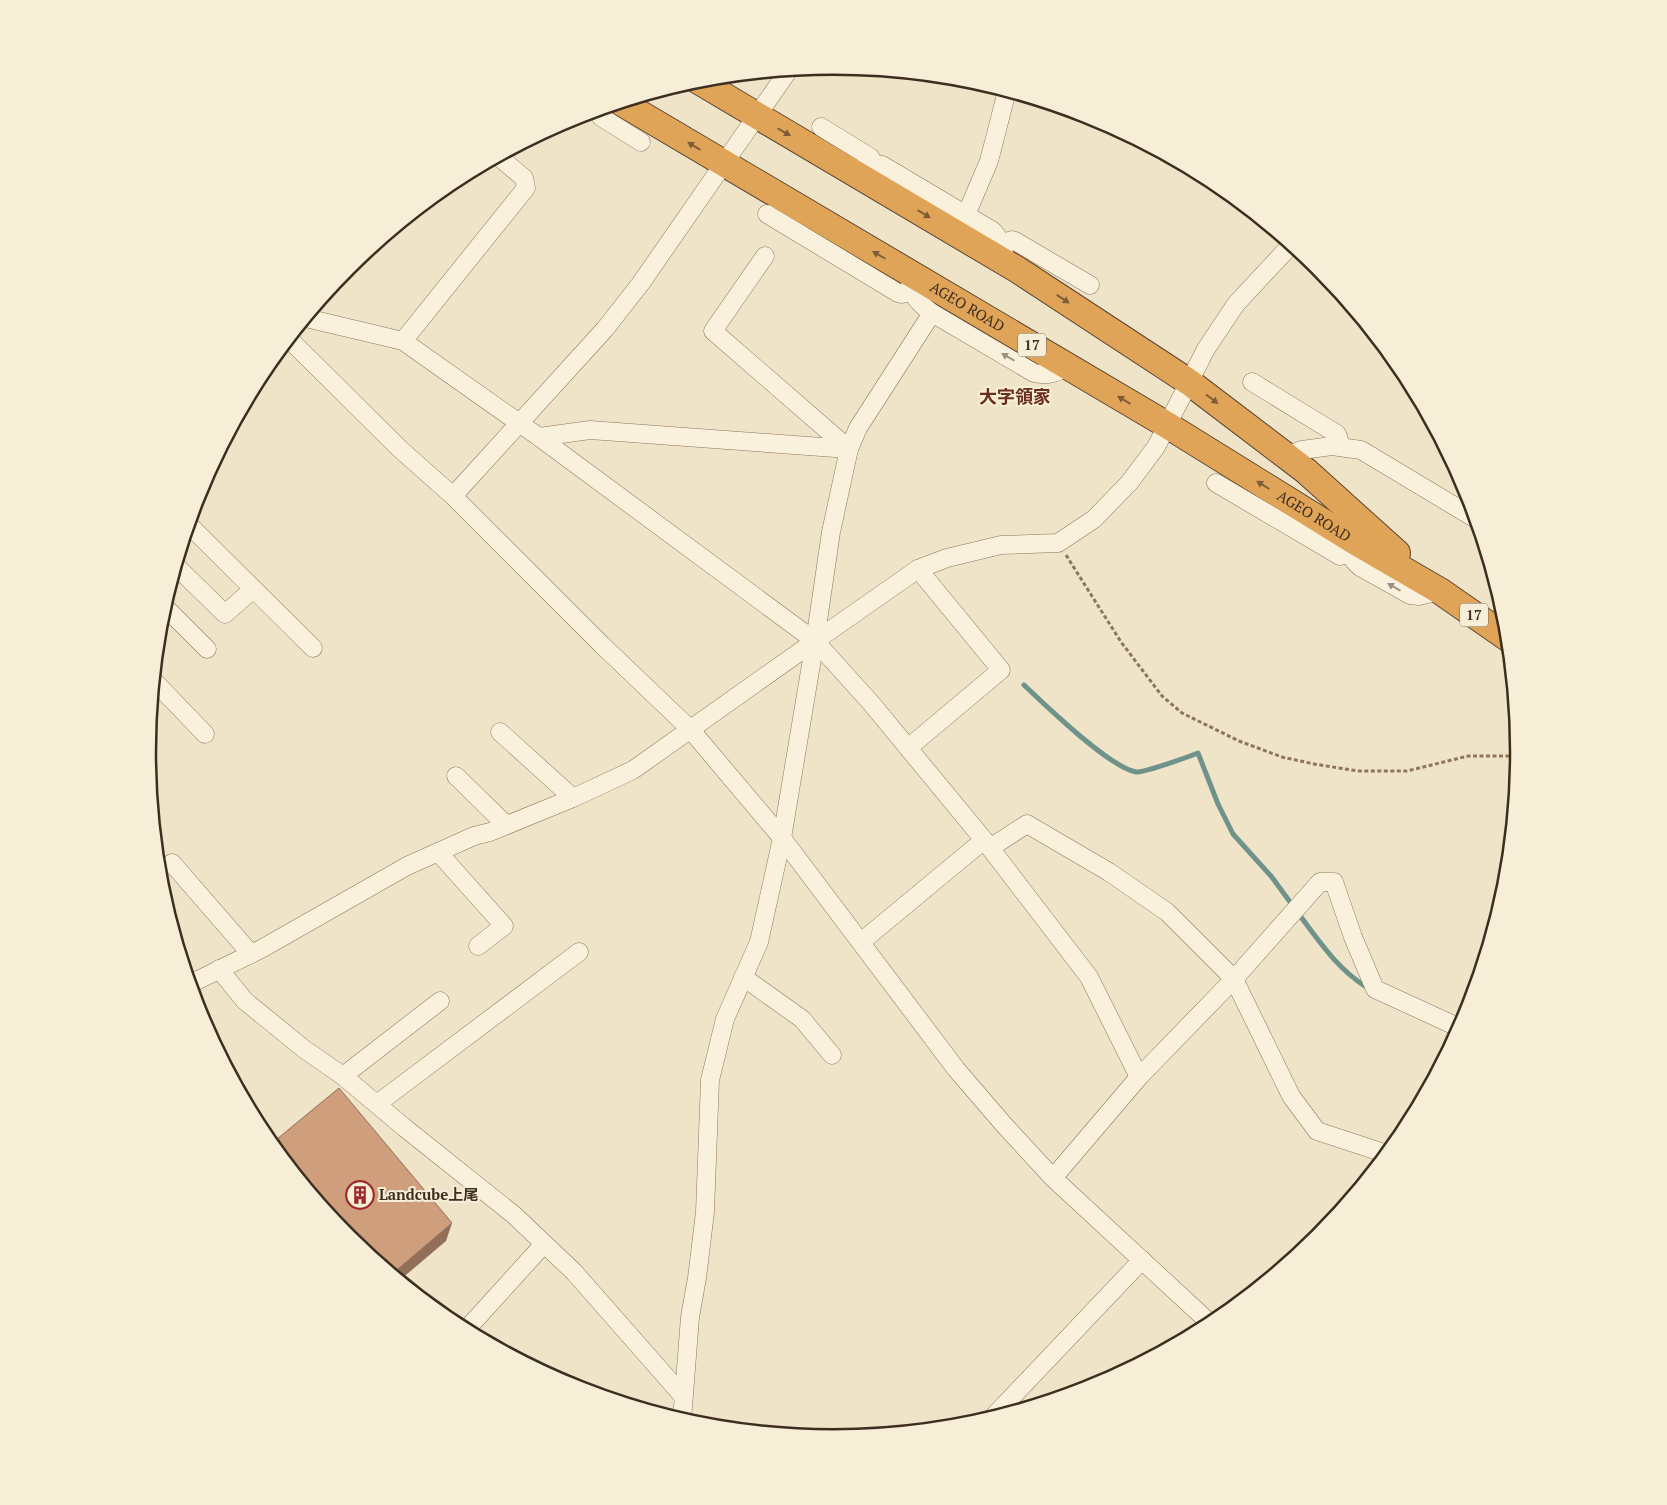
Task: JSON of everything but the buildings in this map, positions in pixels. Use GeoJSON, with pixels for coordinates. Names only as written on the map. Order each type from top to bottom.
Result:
{"type":"FeatureCollection","features":[{"type":"Feature","properties":{"kind":"highway","name":"AGEO ROAD"},"geometry":{"type":"LineString","coordinates":[[708,87],[756,115],[865,169],[1003,253],[1189,382],[1306,471],[1440,591],[1500,633]]}},
{"type":"Feature","properties":{"kind":"highway","name":"AGEO ROAD"},"geometry":{"type":"LineString","coordinates":[[629,107],[723,163],[911,282],[1068,366],[1167,425],[1352,548],[1440,591]]}},
{"type":"Feature","properties":{"kind":"street"},"geometry":{"type":"LineString","coordinates":[[453,496],[606,329],[675,235],[784,77]]}},
{"type":"Feature","properties":{"kind":"street"},"geometry":{"type":"LineString","coordinates":[[966,215],[989,161],[1005,97]]}},
{"type":"Feature","properties":{"kind":"street"},"geometry":{"type":"LineString","coordinates":[[601,117],[641,142]]}},
{"type":"Feature","properties":{"kind":"street"},"geometry":{"type":"LineString","coordinates":[[821,127],[870,157],[865,169]]}},
{"type":"Feature","properties":{"kind":"street"},"geometry":{"type":"LineString","coordinates":[[403,341],[526,188],[524,178],[504,161]]}},
{"type":"Feature","properties":{"kind":"street"},"geometry":{"type":"LineString","coordinates":[[865,169],[882,166],[993,231],[1003,253]]}},
{"type":"Feature","properties":{"kind":"street"},"geometry":{"type":"LineString","coordinates":[[766,214],[898,293],[902,294],[911,282]]}},
{"type":"Feature","properties":{"kind":"street"},"geometry":{"type":"LineString","coordinates":[[1003,253],[1012,240],[1016,241],[1090,285]]}},
{"type":"Feature","properties":{"kind":"street"},"geometry":{"type":"LineString","coordinates":[[196,981],[251,954],[407,866],[474,836],[490,832],[573,798],[633,770],[918,569],[947,558],[1001,545],[1058,543],[1094,519],[1129,483],[1156,447],[1206,349],[1236,304],[1287,249]]}},
{"type":"Feature","properties":{"kind":"street"},"geometry":{"type":"LineString","coordinates":[[765,256],[712,331],[849,449]]}},
{"type":"Feature","properties":{"kind":"street"},"geometry":{"type":"LineString","coordinates":[[911,282],[920,304],[932,313],[1034,373],[1050,374],[1068,366]]}},
{"type":"Feature","properties":{"kind":"street"},"geometry":{"type":"LineString","coordinates":[[682,1413],[690,1316],[697,1278],[705,1212],[710,1080],[725,1019],[759,942],[782,838],[831,532],[849,449],[858,428],[932,313]]}},
{"type":"Feature","properties":{"kind":"street"},"geometry":{"type":"LineString","coordinates":[[313,320],[403,341],[539,437],[815,641],[871,703],[987,844],[1089,977],[1139,1077]]}},
{"type":"Feature","properties":{"kind":"street"},"geometry":{"type":"LineString","coordinates":[[294,343],[400,449],[453,496],[602,645],[690,728],[782,838],[956,1069],[1053,1178],[1205,1319]]}},
{"type":"Feature","properties":{"kind":"street"},"geometry":{"type":"LineString","coordinates":[[1252,382],[1336,434],[1341,446]]}},
{"type":"Feature","properties":{"kind":"street"},"geometry":{"type":"LineString","coordinates":[[539,437],[590,430],[849,449]]}},
{"type":"Feature","properties":{"kind":"street"},"geometry":{"type":"LineString","coordinates":[[1286,456],[1302,450],[1341,446],[1361,450],[1467,513]]}},
{"type":"Feature","properties":{"kind":"street"},"geometry":{"type":"LineString","coordinates":[[1216,482],[1340,556],[1352,548]]}},
{"type":"Feature","properties":{"kind":"street"},"geometry":{"type":"LineString","coordinates":[[194,531],[313,648]]}},
{"type":"Feature","properties":{"kind":"street"},"geometry":{"type":"LineString","coordinates":[[908,748],[1001,670],[918,569]]}},
{"type":"Feature","properties":{"kind":"street"},"geometry":{"type":"LineString","coordinates":[[181,571],[225,614],[253,589]]}},
{"type":"Feature","properties":{"kind":"street"},"geometry":{"type":"LineString","coordinates":[[171,613],[207,649]]}},
{"type":"Feature","properties":{"kind":"street"},"geometry":{"type":"LineString","coordinates":[[160,686],[205,734]]}},
{"type":"Feature","properties":{"kind":"street"},"geometry":{"type":"LineString","coordinates":[[500,732],[573,798]]}},
{"type":"Feature","properties":{"kind":"street"},"geometry":{"type":"LineString","coordinates":[[456,776],[506,825]]}},
{"type":"Feature","properties":{"kind":"street"},"geometry":{"type":"LineString","coordinates":[[861,942],[987,844],[1026,824],[1109,872],[1167,912],[1234,979],[1291,1096],[1317,1132],[1380,1152]]}},
{"type":"Feature","properties":{"kind":"street"},"geometry":{"type":"LineString","coordinates":[[438,852],[504,926],[478,946]]}},
{"type":"Feature","properties":{"kind":"street"},"geometry":{"type":"LineString","coordinates":[[172,863],[251,954]]}},
{"type":"Feature","properties":{"kind":"street"},"geometry":{"type":"LineString","coordinates":[[1053,1178],[1139,1077],[1234,979],[1320,882],[1334,882],[1374,989],[1453,1025]]}},
{"type":"Feature","properties":{"kind":"street"},"geometry":{"type":"LineString","coordinates":[[376,1104],[579,952]]}},
{"type":"Feature","properties":{"kind":"street"},"geometry":{"type":"LineString","coordinates":[[219,969],[244,1001],[304,1049],[344,1076],[514,1215],[580,1280],[683,1396]]}},
{"type":"Feature","properties":{"kind":"street"},"geometry":{"type":"LineString","coordinates":[[743,977],[802,1019],[832,1055]]}},
{"type":"Feature","properties":{"kind":"street"},"geometry":{"type":"LineString","coordinates":[[344,1076],[440,1000]]}},
{"type":"Feature","properties":{"kind":"street"},"geometry":{"type":"LineString","coordinates":[[471,1324],[544,1244]]}},
{"type":"Feature","properties":{"kind":"street"},"geometry":{"type":"LineString","coordinates":[[1001,1409],[1142,1260]]}},
{"type":"Feature","properties":{"kind":"path"},"geometry":{"type":"LineString","coordinates":[[1058,543],[1121,642],[1162,696],[1182,713],[1239,741],[1282,757],[1358,771],[1407,771],[1468,756],[1511,756]]}},
{"type":"Feature","properties":{"kind":"waterway"},"geometry":{"type":"LineString","coordinates":[[1024,685],[1094,748],[1124,768],[1140,772],[1198,753],[1218,804],[1233,834],[1271,876],[1293,906]]}},
{"type":"Feature","properties":{"kind":"waterway"},"geometry":{"type":"LineString","coordinates":[[1298,913],[1338,964],[1368,988]]}},
{"type":"Feature","properties":{"kind":"place","name":"Landcube上尾"},"geometry":{"type":"Point","coordinates":[360,1195]}},
{"type":"Feature","properties":{"kind":"district","name":"大字領家"},"geometry":{"type":"Point","coordinates":[1015,397]}}]}
